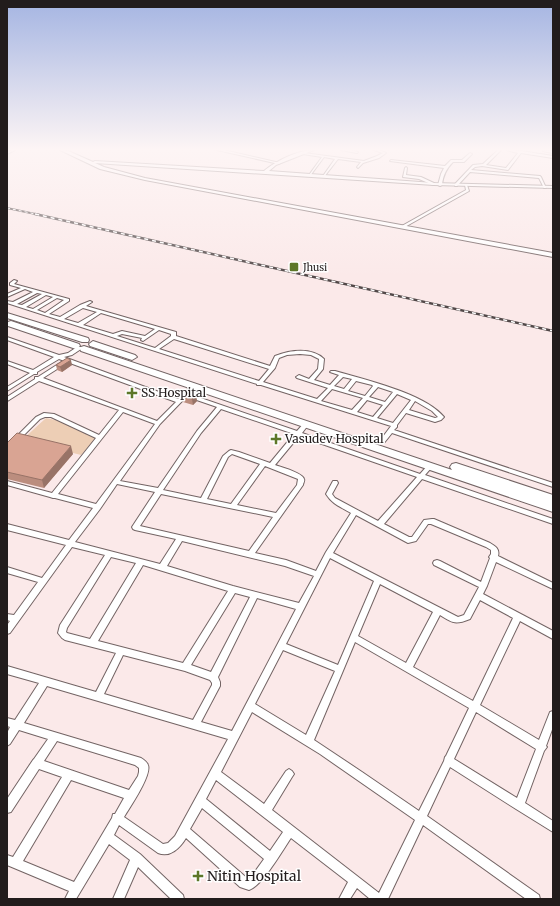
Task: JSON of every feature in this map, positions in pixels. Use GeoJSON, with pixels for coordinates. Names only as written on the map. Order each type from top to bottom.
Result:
{"type":"FeatureCollection","features":[{"type":"Feature","properties":{"kind":"highway"},"geometry":{"type":"LineString","coordinates":[[7,315],[194,386],[553,508]]}},
{"type":"Feature","properties":{"kind":"highway"},"geometry":{"type":"LineString","coordinates":[[7,322],[383,440],[553,498]]}},
{"type":"Feature","properties":{"kind":"street"},"geometry":{"type":"LineString","coordinates":[[216,192],[553,255]]}},
{"type":"Feature","properties":{"kind":"street"},"geometry":{"type":"LineString","coordinates":[[402,227],[464,192]]}},
{"type":"Feature","properties":{"kind":"street"},"geometry":{"type":"LineString","coordinates":[[7,288],[14,283],[24,288],[66,300],[67,302],[46,314]]}},
{"type":"Feature","properties":{"kind":"street"},"geometry":{"type":"LineString","coordinates":[[7,296],[24,288]]}},
{"type":"Feature","properties":{"kind":"street"},"geometry":{"type":"LineString","coordinates":[[14,304],[37,291]]}},
{"type":"Feature","properties":{"kind":"street"},"geometry":{"type":"LineString","coordinates":[[22,307],[46,294]]}},
{"type":"Feature","properties":{"kind":"street"},"geometry":{"type":"LineString","coordinates":[[34,310],[56,297]]}},
{"type":"Feature","properties":{"kind":"street"},"geometry":{"type":"LineString","coordinates":[[7,302],[259,384],[374,419],[392,430],[553,485]]}},
{"type":"Feature","properties":{"kind":"street"},"geometry":{"type":"LineString","coordinates":[[60,319],[90,302]]}},
{"type":"Feature","properties":{"kind":"street"},"geometry":{"type":"LineString","coordinates":[[82,306],[174,333],[173,337]]}},
{"type":"Feature","properties":{"kind":"street"},"geometry":{"type":"LineString","coordinates":[[79,325],[100,312]]}},
{"type":"Feature","properties":{"kind":"street"},"geometry":{"type":"LineString","coordinates":[[137,344],[159,328]]}},
{"type":"Feature","properties":{"kind":"street"},"geometry":{"type":"LineString","coordinates":[[113,336],[122,332],[146,338]]}},
{"type":"Feature","properties":{"kind":"street"},"geometry":{"type":"LineString","coordinates":[[155,350],[173,337]]}},
{"type":"Feature","properties":{"kind":"street"},"geometry":{"type":"LineString","coordinates":[[173,337],[272,368]]}},
{"type":"Feature","properties":{"kind":"street"},"geometry":{"type":"LineString","coordinates":[[7,338],[179,401]]}},
{"type":"Feature","properties":{"kind":"street"},"geometry":{"type":"LineString","coordinates":[[9,386],[58,357],[70,354],[84,345]]}},
{"type":"Feature","properties":{"kind":"street"},"geometry":{"type":"LineString","coordinates":[[259,384],[272,368],[275,360],[279,356],[303,353],[312,353],[320,357],[322,361],[320,369],[311,380]]}},
{"type":"Feature","properties":{"kind":"street"},"geometry":{"type":"LineString","coordinates":[[7,399],[67,360],[70,354]]}},
{"type":"Feature","properties":{"kind":"street"},"geometry":{"type":"LineString","coordinates":[[7,362],[33,372],[39,377],[158,423]]}},
{"type":"Feature","properties":{"kind":"street"},"geometry":{"type":"LineString","coordinates":[[333,372],[414,399],[441,416],[439,419],[433,420],[406,411]]}},
{"type":"Feature","properties":{"kind":"street"},"geometry":{"type":"LineString","coordinates":[[318,402],[342,375]]}},
{"type":"Feature","properties":{"kind":"street"},"geometry":{"type":"LineString","coordinates":[[299,377],[386,404]]}},
{"type":"Feature","properties":{"kind":"street"},"geometry":{"type":"LineString","coordinates":[[345,391],[355,379]]}},
{"type":"Feature","properties":{"kind":"street"},"geometry":{"type":"LineString","coordinates":[[9,386],[21,389]]}},
{"type":"Feature","properties":{"kind":"street"},"geometry":{"type":"LineString","coordinates":[[7,631],[158,423],[194,386]]}},
{"type":"Feature","properties":{"kind":"street"},"geometry":{"type":"LineString","coordinates":[[353,413],[376,386]]}},
{"type":"Feature","properties":{"kind":"street"},"geometry":{"type":"LineString","coordinates":[[374,419],[396,392]]}},
{"type":"Feature","properties":{"kind":"street"},"geometry":{"type":"LineString","coordinates":[[185,394],[553,522]]}},
{"type":"Feature","properties":{"kind":"street"},"geometry":{"type":"LineString","coordinates":[[383,440],[414,399]]}},
{"type":"Feature","properties":{"kind":"street"},"geometry":{"type":"LineString","coordinates":[[220,407],[200,432],[135,527],[286,563],[318,575]]}},
{"type":"Feature","properties":{"kind":"street"},"geometry":{"type":"LineString","coordinates":[[53,496],[122,410]]}},
{"type":"Feature","properties":{"kind":"street"},"geometry":{"type":"LineString","coordinates":[[7,449],[38,418],[44,414],[52,415],[100,438]]}},
{"type":"Feature","properties":{"kind":"street"},"geometry":{"type":"LineString","coordinates":[[232,507],[306,424]]}},
{"type":"Feature","properties":{"kind":"street"},"geometry":{"type":"LineString","coordinates":[[203,500],[226,456],[230,452],[296,474],[301,478],[300,485],[250,555]]}},
{"type":"Feature","properties":{"kind":"street"},"geometry":{"type":"LineString","coordinates":[[379,525],[430,466]]}},
{"type":"Feature","properties":{"kind":"street"},"geometry":{"type":"LineString","coordinates":[[116,482],[278,516]]}},
{"type":"Feature","properties":{"kind":"street"},"geometry":{"type":"LineString","coordinates":[[7,483],[98,507]]}},
{"type":"Feature","properties":{"kind":"street"},"geometry":{"type":"LineString","coordinates":[[329,554],[378,581],[454,619],[464,619],[483,586],[495,551],[491,547],[435,522],[428,521],[416,537],[408,540],[330,497],[330,492],[335,483]]}},
{"type":"Feature","properties":{"kind":"street"},"geometry":{"type":"LineString","coordinates":[[117,818],[162,849],[168,849],[174,846],[216,773],[329,554],[355,512]]}},
{"type":"Feature","properties":{"kind":"street"},"geometry":{"type":"LineString","coordinates":[[7,527],[162,567],[233,589],[302,607]]}},
{"type":"Feature","properties":{"kind":"street"},"geometry":{"type":"LineString","coordinates":[[162,567],[180,538]]}},
{"type":"Feature","properties":{"kind":"street"},"geometry":{"type":"LineString","coordinates":[[109,554],[62,631],[65,636],[185,667],[213,677],[216,682],[216,686],[195,725]]}},
{"type":"Feature","properties":{"kind":"street"},"geometry":{"type":"LineString","coordinates":[[493,557],[553,586]]}},
{"type":"Feature","properties":{"kind":"street"},"geometry":{"type":"LineString","coordinates":[[92,644],[141,562]]}},
{"type":"Feature","properties":{"kind":"street"},"geometry":{"type":"LineString","coordinates":[[437,563],[483,586]]}},
{"type":"Feature","properties":{"kind":"street"},"geometry":{"type":"LineString","coordinates":[[7,570],[43,581]]}},
{"type":"Feature","properties":{"kind":"street"},"geometry":{"type":"LineString","coordinates":[[309,740],[378,581]]}},
{"type":"Feature","properties":{"kind":"street"},"geometry":{"type":"LineString","coordinates":[[185,667],[233,589]]}},
{"type":"Feature","properties":{"kind":"street"},"geometry":{"type":"LineString","coordinates":[[213,677],[255,595]]}},
{"type":"Feature","properties":{"kind":"street"},"geometry":{"type":"LineString","coordinates":[[478,595],[553,635]]}},
{"type":"Feature","properties":{"kind":"street"},"geometry":{"type":"LineString","coordinates":[[408,668],[438,611]]}},
{"type":"Feature","properties":{"kind":"street"},"geometry":{"type":"LineString","coordinates":[[382,899],[518,616]]}},
{"type":"Feature","properties":{"kind":"street"},"geometry":{"type":"LineString","coordinates":[[7,617],[16,619]]}},
{"type":"Feature","properties":{"kind":"street"},"geometry":{"type":"LineString","coordinates":[[353,637],[474,706],[542,747]]}},
{"type":"Feature","properties":{"kind":"street"},"geometry":{"type":"LineString","coordinates":[[281,646],[339,669]]}},
{"type":"Feature","properties":{"kind":"street"},"geometry":{"type":"LineString","coordinates":[[98,696],[122,651]]}},
{"type":"Feature","properties":{"kind":"street"},"geometry":{"type":"LineString","coordinates":[[7,670],[234,736]]}},
{"type":"Feature","properties":{"kind":"street"},"geometry":{"type":"LineString","coordinates":[[7,741],[18,726],[45,681]]}},
{"type":"Feature","properties":{"kind":"street"},"geometry":{"type":"LineString","coordinates":[[250,706],[309,740],[535,899]]}},
{"type":"Feature","properties":{"kind":"street"},"geometry":{"type":"LineString","coordinates":[[519,806],[553,715]]}},
{"type":"Feature","properties":{"kind":"street"},"geometry":{"type":"LineString","coordinates":[[7,722],[138,761],[144,766],[144,772],[70,899]]}},
{"type":"Feature","properties":{"kind":"street"},"geometry":{"type":"LineString","coordinates":[[7,808],[55,736]]}},
{"type":"Feature","properties":{"kind":"street"},"geometry":{"type":"LineString","coordinates":[[448,760],[553,828]]}},
{"type":"Feature","properties":{"kind":"street"},"geometry":{"type":"LineString","coordinates":[[36,763],[131,795]]}},
{"type":"Feature","properties":{"kind":"street"},"geometry":{"type":"LineString","coordinates":[[216,773],[379,899]]}},
{"type":"Feature","properties":{"kind":"street"},"geometry":{"type":"LineString","coordinates":[[68,774],[11,862],[76,888]]}},
{"type":"Feature","properties":{"kind":"street"},"geometry":{"type":"LineString","coordinates":[[265,812],[289,774]]}},
{"type":"Feature","properties":{"kind":"street"},"geometry":{"type":"LineString","coordinates":[[200,801],[271,858]]}},
{"type":"Feature","properties":{"kind":"street"},"geometry":{"type":"LineString","coordinates":[[184,830],[244,883],[249,885],[254,882],[290,831]]}},
{"type":"Feature","properties":{"kind":"street"},"geometry":{"type":"LineString","coordinates":[[107,836],[136,858],[179,899]]}},
{"type":"Feature","properties":{"kind":"street"},"geometry":{"type":"LineString","coordinates":[[118,899],[136,858]]}},
{"type":"Feature","properties":{"kind":"street"},"geometry":{"type":"LineString","coordinates":[[344,899],[355,881]]}},
{"type":"Feature","properties":{"kind":"shaded area"},"geometry":{"type":"Polygon","coordinates":[[[46,418],[73,424],[97,438],[81,455],[22,440],[46,418]]]}},
{"type":"Feature","properties":{"kind":"building"},"geometry":{"type":"Polygon","coordinates":[[[67,358],[71,360],[60,367],[56,365],[67,358]]]}},
{"type":"Feature","properties":{"kind":"building"},"geometry":{"type":"Polygon","coordinates":[[[187,392],[196,396],[192,399],[183,397],[187,392]]]}},
{"type":"Feature","properties":{"kind":"building"},"geometry":{"type":"Polygon","coordinates":[[[17,433],[71,446],[42,480],[7,472],[7,443],[17,433]]]}},
{"type":"Feature","properties":{"kind":"railway"},"geometry":{"type":"LineString","coordinates":[[7,208],[40,215]]}},
{"type":"Feature","properties":{"kind":"railway"},"geometry":{"type":"LineString","coordinates":[[35,214],[553,331]]}},
{"type":"Feature","properties":{"kind":"place","name":"Jhusi"},"geometry":{"type":"Point","coordinates":[294,267]}},
{"type":"Feature","properties":{"kind":"place","name":"SS Hospital"},"geometry":{"type":"Point","coordinates":[132,393]}},
{"type":"Feature","properties":{"kind":"place","name":"Vasudev Hospital"},"geometry":{"type":"Point","coordinates":[276,439]}},
{"type":"Feature","properties":{"kind":"place","name":"Nitin Hospital"},"geometry":{"type":"Point","coordinates":[198,876]}}]}
